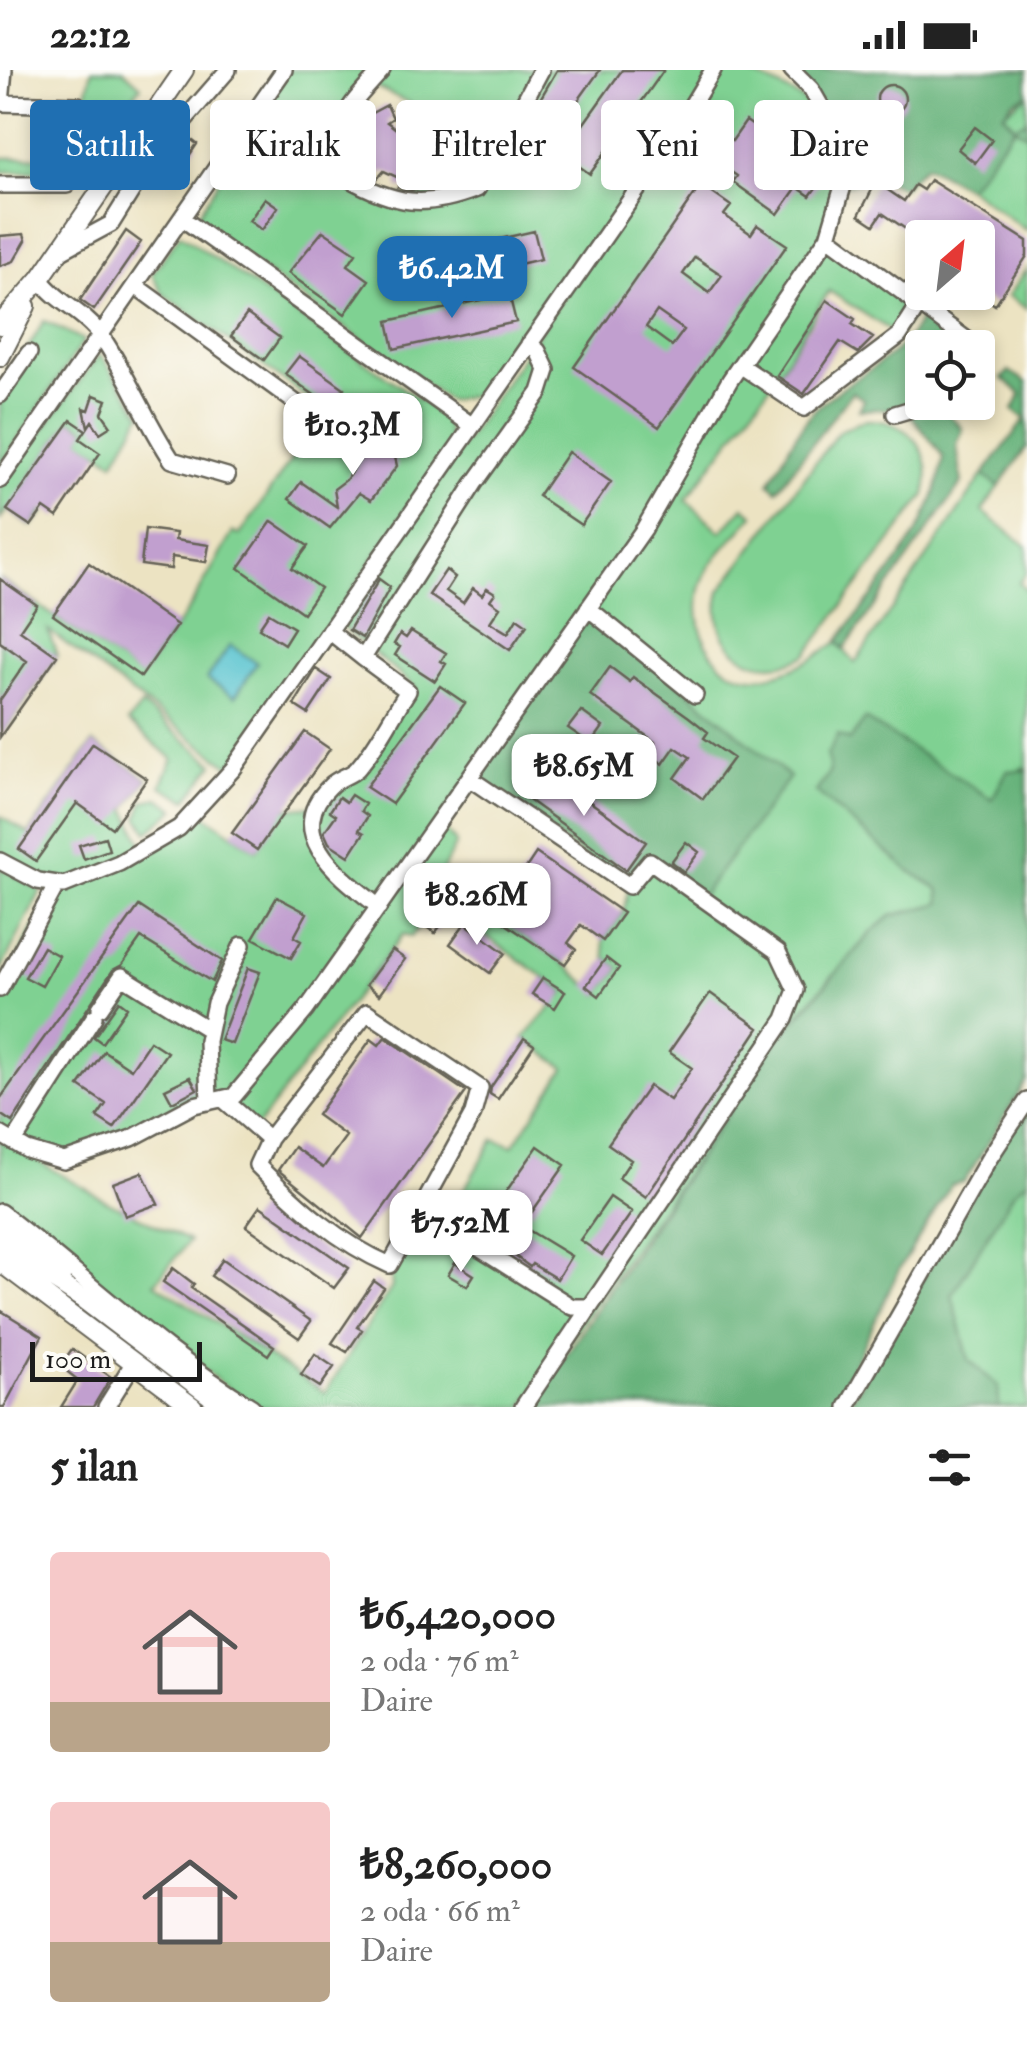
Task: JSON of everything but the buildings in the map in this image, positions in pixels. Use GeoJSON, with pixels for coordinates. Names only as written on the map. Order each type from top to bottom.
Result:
{"type":"FeatureCollection","features":[{"type":"Feature","properties":{"kind":"main road"},"geometry":{"type":"LineString","coordinates":[[0,325],[59,252],[184,70]]}},
{"type":"Feature","properties":{"kind":"main road"},"geometry":{"type":"LineString","coordinates":[[0,357],[40,278]]}},
{"type":"Feature","properties":{"kind":"main road"},"geometry":{"type":"LineString","coordinates":[[0,1226],[134,1362],[193,1407]]}},
{"type":"Feature","properties":{"kind":"main road"},"geometry":{"type":"LineString","coordinates":[[0,1245],[78,1307]]}},
{"type":"Feature","properties":{"kind":"main road"},"geometry":{"type":"LineString","coordinates":[[0,1262],[78,1307],[225,1407]]}},
{"type":"Feature","properties":{"kind":"main road"},"geometry":{"type":"LineString","coordinates":[[0,1276],[78,1307]]}},
{"type":"Feature","properties":{"kind":"street"},"geometry":{"type":"LineString","coordinates":[[4,70],[1,103],[30,104]]}},
{"type":"Feature","properties":{"kind":"street"},"geometry":{"type":"LineString","coordinates":[[59,252],[111,224],[154,154],[228,70]]}},
{"type":"Feature","properties":{"kind":"street"},"geometry":{"type":"LineString","coordinates":[[0,480],[138,287],[284,70]]}},
{"type":"Feature","properties":{"kind":"street"},"geometry":{"type":"LineString","coordinates":[[382,70],[345,112],[337,140],[346,176],[384,198],[441,202],[478,189],[541,70]]}},
{"type":"Feature","properties":{"kind":"street"},"geometry":{"type":"LineString","coordinates":[[0,861],[38,881],[57,884],[119,862],[179,828],[233,769],[662,153],[713,70]]}},
{"type":"Feature","properties":{"kind":"street"},"geometry":{"type":"LineString","coordinates":[[210,1030],[122,976],[7,1138],[64,1161],[132,1138],[194,1105],[234,1096],[306,1010],[644,529],[740,366],[828,236],[846,185],[850,159],[811,90],[792,70]]}},
{"type":"Feature","properties":{"kind":"street"},"geometry":{"type":"LineString","coordinates":[[0,186],[30,186]]}},
{"type":"Feature","properties":{"kind":"street"},"geometry":{"type":"LineString","coordinates":[[183,220],[470,424]]}},
{"type":"Feature","properties":{"kind":"street"},"geometry":{"type":"LineString","coordinates":[[828,236],[905,294]]}},
{"type":"Feature","properties":{"kind":"street"},"geometry":{"type":"LineString","coordinates":[[40,278],[52,296],[101,334],[142,414],[172,460],[227,476]]}},
{"type":"Feature","properties":{"kind":"street"},"geometry":{"type":"LineString","coordinates":[[138,287],[314,416]]}},
{"type":"Feature","properties":{"kind":"street"},"geometry":{"type":"LineString","coordinates":[[740,366],[804,408],[900,336],[916,310]]}},
{"type":"Feature","properties":{"kind":"street"},"geometry":{"type":"LineString","coordinates":[[926,310],[953,330]]}},
{"type":"Feature","properties":{"kind":"street"},"geometry":{"type":"LineString","coordinates":[[363,658],[474,484],[540,392],[547,370],[538,351],[529,344]]}},
{"type":"Feature","properties":{"kind":"street"},"geometry":{"type":"LineString","coordinates":[[0,395],[29,353]]}},
{"type":"Feature","properties":{"kind":"street"},"geometry":{"type":"LineString","coordinates":[[895,414],[905,411]]}},
{"type":"Feature","properties":{"kind":"street"},"geometry":{"type":"LineString","coordinates":[[588,608],[696,695]]}},
{"type":"Feature","properties":{"kind":"street"},"geometry":{"type":"LineString","coordinates":[[329,630],[408,690],[355,770],[332,784],[315,806],[310,824],[315,848],[333,871],[379,906]]}},
{"type":"Feature","properties":{"kind":"street"},"geometry":{"type":"LineString","coordinates":[[469,778],[629,886],[650,861],[778,952],[796,990],[785,1020],[522,1407]]}},
{"type":"Feature","properties":{"kind":"street"},"geometry":{"type":"LineString","coordinates":[[0,989],[57,884]]}},
{"type":"Feature","properties":{"kind":"street"},"geometry":{"type":"LineString","coordinates":[[242,945],[214,1003],[210,1030],[216,1100],[269,1139]]}},
{"type":"Feature","properties":{"kind":"street"},"geometry":{"type":"LineString","coordinates":[[367,1012],[480,1088],[473,1114],[420,1211],[390,1264],[360,1252],[304,1213],[257,1165],[269,1139],[367,1012]]}},
{"type":"Feature","properties":{"kind":"street"},"geometry":{"type":"LineString","coordinates":[[848,1407],[988,1160],[1027,1101]]}},
{"type":"Feature","properties":{"kind":"street"},"geometry":{"type":"LineString","coordinates":[[420,1211],[572,1306],[590,1307]]}},
{"type":"Feature","properties":{"kind":"street"},"geometry":{"type":"LineString","coordinates":[[0,1212],[63,1260],[110,1304],[252,1407]]}},
{"type":"Feature","properties":{"kind":"street"},"geometry":{"type":"LineString","coordinates":[[106,1407],[134,1362]]}},
{"type":"Feature","properties":{"kind":"green space"},"geometry":{"type":"Polygon","coordinates":[[[92,70],[123,70],[141,86],[131,100],[84,100],[92,70]]]}},
{"type":"Feature","properties":{"kind":"green space"},"geometry":{"type":"Polygon","coordinates":[[[285,70],[740,70],[791,93],[802,100],[754,100],[754,190],[842,190],[828,237],[905,295],[905,310],[916,310],[899,336],[829,291],[772,383],[686,500],[721,532],[744,507],[754,515],[705,575],[698,609],[700,626],[715,657],[743,676],[761,677],[792,669],[837,642],[855,663],[983,475],[999,487],[982,511],[1027,546],[1027,572],[1019,583],[1027,590],[1027,770],[1023,767],[993,800],[866,720],[850,741],[838,735],[864,830],[908,870],[939,889],[941,904],[891,916],[790,1024],[523,1407],[252,1407],[0,1212],[0,1139],[108,1202],[189,1241],[155,1283],[325,1393],[392,1287],[390,1265],[420,1211],[443,1225],[494,1139],[513,1146],[565,1068],[524,1038],[565,992],[438,902],[411,937],[403,934],[256,1128],[223,1099],[64,1161],[0,1134],[0,989],[57,885],[0,861],[0,816],[29,834],[93,743],[147,779],[126,808],[144,847],[196,809],[257,850],[284,809],[315,806],[355,770],[416,688],[340,625],[636,190],[734,190],[734,100],[601,100],[601,190],[635,190],[483,393],[449,401],[194,222],[213,190],[371,190],[384,198],[467,190],[581,190],[581,100],[403,100],[370,84],[356,100],[267,100],[285,70]],[[588,609],[439,821],[456,843],[442,872],[481,900],[492,889],[504,900],[494,916],[565,964],[599,995],[619,968],[606,958],[603,941],[623,913],[629,886],[650,861],[789,777],[588,609]]]}},
{"type":"Feature","properties":{"kind":"green space"},"geometry":{"type":"Polygon","coordinates":[[[792,70],[1027,70],[1027,94],[1013,101],[1003,114],[1015,126],[1027,120],[1027,135],[1014,127],[968,188],[925,165],[904,186],[904,100],[812,100],[792,70]]]}},
{"type":"Feature","properties":{"kind":"green space"},"geometry":{"type":"Polygon","coordinates":[[[1027,94],[1027,120],[1015,126],[1003,114],[1027,94]]]}},
{"type":"Feature","properties":{"kind":"green space"},"geometry":{"type":"Polygon","coordinates":[[[1015,126],[1027,135],[1027,231],[968,188],[1015,126]]]}},
{"type":"Feature","properties":{"kind":"green space"},"geometry":{"type":"Polygon","coordinates":[[[30,157],[30,172],[0,172],[0,158],[30,157]]]}},
{"type":"Feature","properties":{"kind":"green space"},"geometry":{"type":"Polygon","coordinates":[[[180,234],[446,418],[450,445],[233,769],[48,630],[57,656],[5,730],[0,727],[0,579],[141,676],[190,607],[233,532],[240,535],[325,410],[163,294],[152,274],[180,234]]]}},
{"type":"Feature","properties":{"kind":"green space"},"geometry":{"type":"Polygon","coordinates":[[[1027,268],[1027,309],[1008,296],[1027,268]]]}},
{"type":"Feature","properties":{"kind":"green space"},"geometry":{"type":"Polygon","coordinates":[[[921,317],[940,330],[913,330],[921,317]]]}},
{"type":"Feature","properties":{"kind":"green space"},"geometry":{"type":"Polygon","coordinates":[[[44,321],[84,340],[0,467],[0,395],[44,321]]]}},
{"type":"Feature","properties":{"kind":"green space"},"geometry":{"type":"Polygon","coordinates":[[[905,341],[905,405],[859,410],[864,400],[852,392],[777,490],[769,483],[813,412],[905,341]]]}},
{"type":"Feature","properties":{"kind":"green space"},"geometry":{"type":"Polygon","coordinates":[[[100,354],[142,414],[114,462],[79,439],[86,429],[71,420],[21,491],[44,512],[31,526],[7,510],[0,519],[0,486],[100,354]]]}},
{"type":"Feature","properties":{"kind":"green space"},"geometry":{"type":"Polygon","coordinates":[[[1009,371],[1027,382],[1027,447],[999,487],[983,475],[1025,419],[1013,410],[1021,394],[1002,378],[1009,371]]]}},
{"type":"Feature","properties":{"kind":"green space"},"geometry":{"type":"Polygon","coordinates":[[[865,420],[895,425],[916,441],[927,465],[925,495],[806,655],[788,663],[754,662],[728,643],[718,611],[720,591],[839,431],[865,420]]]}},
{"type":"Feature","properties":{"kind":"green space"},"geometry":{"type":"Polygon","coordinates":[[[915,420],[954,420],[963,429],[957,445],[962,483],[845,648],[837,642],[918,531],[930,507],[943,456],[915,420]]]}},
{"type":"Feature","properties":{"kind":"green space"},"geometry":{"type":"Polygon","coordinates":[[[588,608],[790,777],[701,897],[650,861],[629,886],[469,778],[588,608]]]}},
{"type":"Feature","properties":{"kind":"green space"},"geometry":{"type":"Polygon","coordinates":[[[142,705],[214,764],[187,800],[161,786],[173,759],[128,722],[142,705]]]}},
{"type":"Feature","properties":{"kind":"green space"},"geometry":{"type":"Polygon","coordinates":[[[865,719],[992,799],[1007,771],[1027,770],[1027,1081],[964,1182],[951,1185],[899,1270],[834,1407],[531,1407],[776,1042],[871,933],[891,916],[941,903],[939,889],[908,870],[816,792],[830,771],[827,755],[838,735],[850,740],[865,719]]]}},
{"type":"Feature","properties":{"kind":"green space"},"geometry":{"type":"Polygon","coordinates":[[[159,798],[175,809],[148,832],[138,817],[144,801],[159,798]]]}},
{"type":"Feature","properties":{"kind":"green space"},"geometry":{"type":"Polygon","coordinates":[[[0,867],[41,891],[0,972],[0,867]]]}},
{"type":"Feature","properties":{"kind":"green space"},"geometry":{"type":"Polygon","coordinates":[[[1027,1101],[1027,1407],[847,1407],[1027,1101]]]}},
{"type":"Feature","properties":{"kind":"green space"},"geometry":{"type":"Polygon","coordinates":[[[1027,1101],[1027,1180],[1014,1192],[952,1295],[969,1360],[998,1386],[999,1407],[847,1407],[1027,1101]]]}},
{"type":"Feature","properties":{"kind":"water"},"geometry":{"type":"Polygon","coordinates":[[[230,645],[257,663],[235,697],[207,679],[230,645]]]}}]}
